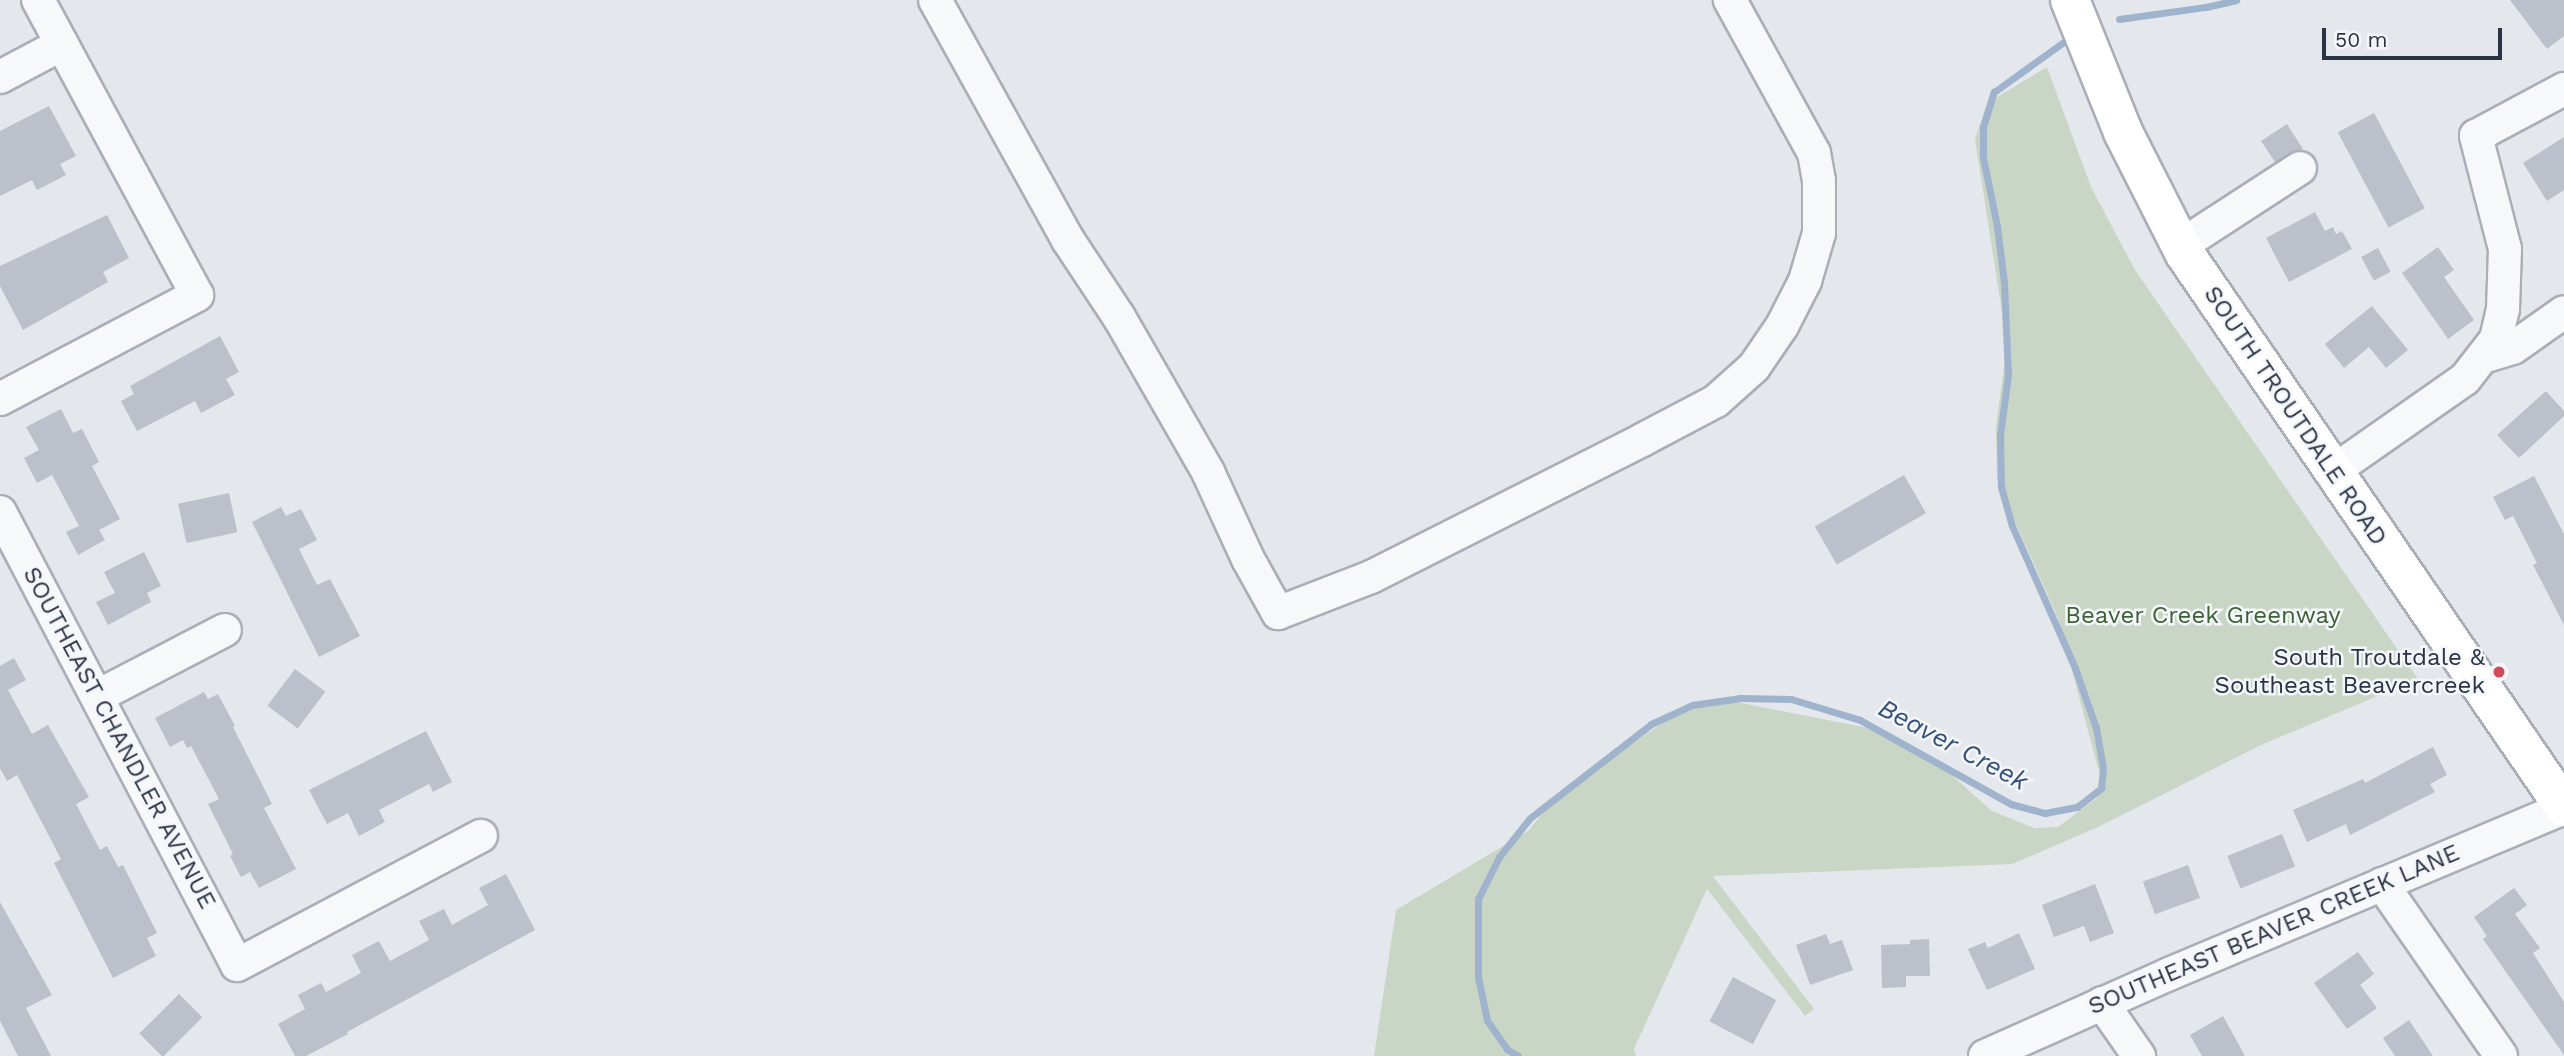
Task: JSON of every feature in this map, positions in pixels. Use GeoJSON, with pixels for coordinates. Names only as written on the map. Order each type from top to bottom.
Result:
{"type":"FeatureCollection","features":[{"type":"Feature","properties":{"kind":"main road","name":"SOUTH TROUTDALE ROAD"},"geometry":{"type":"LineString","coordinates":[[2070,0],[2123,132],[2180,246],[2332,472],[2564,807]]}},
{"type":"Feature","properties":{"kind":"street"},"geometry":{"type":"LineString","coordinates":[[0,399],[197,295],[38,0]]}},
{"type":"Feature","properties":{"kind":"street"},"geometry":{"type":"LineString","coordinates":[[935,0],[1068,240],[1119,317],[1202,460],[1248,559],[1278,613],[1371,577],[1642,440],[1716,401],[1754,367],[1782,326],[1805,281],[1819,233],[1819,181],[1814,153],[1730,0]]}},
{"type":"Feature","properties":{"kind":"street"},"geometry":{"type":"LineString","coordinates":[[0,77],[62,44]]}},
{"type":"Feature","properties":{"kind":"street"},"geometry":{"type":"LineString","coordinates":[[2332,472],[2465,379],[2496,339],[2503,309],[2505,249],[2476,136],[2564,89]]}},
{"type":"Feature","properties":{"kind":"street"},"geometry":{"type":"LineString","coordinates":[[2180,246],[2300,168]]}},
{"type":"Feature","properties":{"kind":"street"},"geometry":{"type":"LineString","coordinates":[[2483,357],[2513,348],[2564,312]]}},
{"type":"Feature","properties":{"kind":"street","name":"SOUTHEAST CHANDLER AVENUE"},"geometry":{"type":"LineString","coordinates":[[0,512],[237,965],[481,836]]}},
{"type":"Feature","properties":{"kind":"street"},"geometry":{"type":"LineString","coordinates":[[98,696],[225,630]]}},
{"type":"Feature","properties":{"kind":"street","name":"SOUTHEAST BEAVER CREEK LANE"},"geometry":{"type":"LineString","coordinates":[[1985,1056],[2102,1003],[2564,807]]}},
{"type":"Feature","properties":{"kind":"street"},"geometry":{"type":"LineString","coordinates":[[2382,884],[2501,1056]]}},
{"type":"Feature","properties":{"kind":"street"},"geometry":{"type":"LineString","coordinates":[[2102,1003],[2139,1056]]}},
{"type":"Feature","properties":{"kind":"green space","name":"Beaver Creek Greenway"},"geometry":{"type":"Polygon","coordinates":[[[2047,67],[2091,187],[2135,270],[2418,679],[2259,746],[2098,827],[2012,864],[1713,876],[1814,1009],[1805,1016],[1707,889],[1634,1049],[1636,1056],[1374,1056],[1396,910],[1528,831],[1554,799],[1679,711],[1731,701],[1868,728],[1938,763],[1992,811],[2034,828],[2058,827],[2097,798],[2101,779],[2058,618],[1997,481],[1996,426],[2007,344],[1975,139],[1987,103],[2047,67]]]}},
{"type":"Feature","properties":{"kind":"building"},"geometry":{"type":"Polygon","coordinates":[[[2510,0],[2564,0],[2564,36],[2547,49],[2510,0]]]}},
{"type":"Feature","properties":{"kind":"building"},"geometry":{"type":"Polygon","coordinates":[[[49,106],[76,156],[60,164],[66,175],[37,190],[32,180],[0,196],[0,131],[49,106]]]}},
{"type":"Feature","properties":{"kind":"building"},"geometry":{"type":"Polygon","coordinates":[[[2374,113],[2425,208],[2389,228],[2338,132],[2374,113]]]}},
{"type":"Feature","properties":{"kind":"building"},"geometry":{"type":"Polygon","coordinates":[[[2287,124],[2303,149],[2275,162],[2261,141],[2287,124]]]}},
{"type":"Feature","properties":{"kind":"building"},"geometry":{"type":"Polygon","coordinates":[[[2564,137],[2564,190],[2547,201],[2523,163],[2564,137]]]}},
{"type":"Feature","properties":{"kind":"building"},"geometry":{"type":"Polygon","coordinates":[[[2315,212],[2325,231],[2333,227],[2336,234],[2342,231],[2352,249],[2289,282],[2266,238],[2315,212]]]}},
{"type":"Feature","properties":{"kind":"building"},"geometry":{"type":"Polygon","coordinates":[[[107,215],[129,258],[103,272],[108,282],[23,330],[0,286],[0,266],[107,215]]]}},
{"type":"Feature","properties":{"kind":"building"},"geometry":{"type":"Polygon","coordinates":[[[2438,247],[2454,270],[2444,277],[2474,320],[2448,339],[2402,273],[2438,247]]]}},
{"type":"Feature","properties":{"kind":"building"},"geometry":{"type":"Polygon","coordinates":[[[2378,248],[2391,272],[2374,281],[2361,257],[2378,248]]]}},
{"type":"Feature","properties":{"kind":"building"},"geometry":{"type":"Polygon","coordinates":[[[2372,306],[2408,350],[2386,368],[2369,347],[2344,368],[2325,344],[2372,306]]]}},
{"type":"Feature","properties":{"kind":"building"},"geometry":{"type":"Polygon","coordinates":[[[220,336],[239,372],[226,379],[235,395],[201,413],[195,401],[137,431],[121,401],[134,394],[130,386],[220,336]]]}},
{"type":"Feature","properties":{"kind":"building"},"geometry":{"type":"Polygon","coordinates":[[[2546,391],[2564,411],[2564,416],[2519,458],[2497,435],[2546,391]]]}},
{"type":"Feature","properties":{"kind":"building"},"geometry":{"type":"Polygon","coordinates":[[[61,409],[73,433],[82,429],[99,462],[92,466],[120,519],[99,530],[105,540],[78,555],[66,532],[79,526],[52,475],[37,483],[24,458],[39,450],[26,427],[61,409]]]}},
{"type":"Feature","properties":{"kind":"building"},"geometry":{"type":"Polygon","coordinates":[[[1904,475],[1926,513],[1837,565],[1815,526],[1904,475]]]}},
{"type":"Feature","properties":{"kind":"building"},"geometry":{"type":"Polygon","coordinates":[[[2534,476],[2564,534],[2564,625],[2533,565],[2537,563],[2513,516],[2505,520],[2493,497],[2534,476]]]}},
{"type":"Feature","properties":{"kind":"building"},"geometry":{"type":"Polygon","coordinates":[[[229,493],[237,532],[186,543],[178,504],[229,493]]]}},
{"type":"Feature","properties":{"kind":"building"},"geometry":{"type":"Polygon","coordinates":[[[281,507],[286,516],[301,509],[317,540],[299,549],[317,585],[330,579],[360,636],[319,657],[252,522],[281,507]]]}},
{"type":"Feature","properties":{"kind":"building"},"geometry":{"type":"Polygon","coordinates":[[[144,552],[161,586],[147,593],[151,602],[108,625],[96,602],[115,593],[104,572],[144,552]]]}},
{"type":"Feature","properties":{"kind":"building"},"geometry":{"type":"Polygon","coordinates":[[[14,658],[26,680],[8,690],[32,734],[48,725],[89,797],[76,804],[100,850],[107,846],[118,867],[123,865],[157,933],[147,938],[156,956],[113,978],[54,863],[61,859],[17,775],[7,781],[0,768],[0,666],[14,658]]]}},
{"type":"Feature","properties":{"kind":"building"},"geometry":{"type":"Polygon","coordinates":[[[295,669],[325,692],[298,729],[267,706],[295,669]]]}},
{"type":"Feature","properties":{"kind":"building"},"geometry":{"type":"Polygon","coordinates":[[[204,692],[208,699],[218,694],[235,726],[233,727],[272,804],[264,808],[296,869],[259,888],[250,872],[241,877],[230,856],[233,854],[208,804],[219,799],[191,746],[187,748],[183,740],[170,747],[155,718],[204,692]]]}},
{"type":"Feature","properties":{"kind":"building"},"geometry":{"type":"Polygon","coordinates":[[[426,731],[452,782],[433,792],[429,784],[379,810],[385,822],[359,836],[348,813],[327,824],[309,790],[426,731]]]}},
{"type":"Feature","properties":{"kind":"building"},"geometry":{"type":"Polygon","coordinates":[[[2433,747],[2447,775],[2430,784],[2435,792],[2350,835],[2346,824],[2307,842],[2293,810],[2363,779],[2365,783],[2433,747]]]}},
{"type":"Feature","properties":{"kind":"building"},"geometry":{"type":"Polygon","coordinates":[[[2282,834],[2295,866],[2240,889],[2227,856],[2282,834]]]}},
{"type":"Feature","properties":{"kind":"building"},"geometry":{"type":"Polygon","coordinates":[[[2188,865],[2200,898],[2155,914],[2143,881],[2188,865]]]}},
{"type":"Feature","properties":{"kind":"building"},"geometry":{"type":"Polygon","coordinates":[[[506,874],[535,930],[347,1032],[348,1034],[306,1056],[295,1056],[278,1024],[305,1009],[298,995],[321,983],[326,992],[361,973],[352,955],[379,941],[390,961],[429,940],[419,921],[444,909],[452,925],[488,905],[479,888],[506,874]]]}},
{"type":"Feature","properties":{"kind":"building"},"geometry":{"type":"Polygon","coordinates":[[[2095,884],[2114,933],[2090,942],[2084,926],[2054,937],[2042,905],[2095,884]]]}},
{"type":"Feature","properties":{"kind":"building"},"geometry":{"type":"Polygon","coordinates":[[[2514,888],[2527,905],[2515,914],[2540,948],[2533,953],[2564,1002],[2564,1055],[2483,939],[2487,936],[2474,917],[2514,888]]]}},
{"type":"Feature","properties":{"kind":"building"},"geometry":{"type":"Polygon","coordinates":[[[0,902],[52,995],[26,1008],[51,1056],[18,1056],[0,1021],[0,902]]]}},
{"type":"Feature","properties":{"kind":"building"},"geometry":{"type":"Polygon","coordinates":[[[2019,933],[2035,969],[1987,990],[1968,949],[1985,942],[1988,948],[2019,933]]]}},
{"type":"Feature","properties":{"kind":"building"},"geometry":{"type":"Polygon","coordinates":[[[1826,934],[1830,944],[1842,940],[1853,970],[1810,985],[1796,945],[1826,934]]]}},
{"type":"Feature","properties":{"kind":"building"},"geometry":{"type":"Polygon","coordinates":[[[1929,939],[1930,976],[1906,976],[1906,987],[1882,988],[1881,945],[1910,944],[1910,940],[1929,939]]]}},
{"type":"Feature","properties":{"kind":"building"},"geometry":{"type":"Polygon","coordinates":[[[2358,952],[2374,974],[2360,985],[2377,1008],[2347,1029],[2314,983],[2358,952]]]}},
{"type":"Feature","properties":{"kind":"building"},"geometry":{"type":"Polygon","coordinates":[[[1733,977],[1776,1000],[1753,1044],[1710,1021],[1733,977]]]}},
{"type":"Feature","properties":{"kind":"building"},"geometry":{"type":"Polygon","coordinates":[[[179,994],[202,1017],[164,1056],[139,1034],[179,994]]]}},
{"type":"Feature","properties":{"kind":"building"},"geometry":{"type":"Polygon","coordinates":[[[2223,1016],[2245,1056],[2202,1056],[2190,1035],[2223,1016]]]}},
{"type":"Feature","properties":{"kind":"building"},"geometry":{"type":"Polygon","coordinates":[[[2409,1020],[2433,1056],[2395,1056],[2383,1038],[2409,1020]]]}},
{"type":"Feature","properties":{"kind":"waterway"},"geometry":{"type":"LineString","coordinates":[[2119,19],[2206,7],[2236,0]]}},
{"type":"Feature","properties":{"kind":"waterway","name":"Beaver Creek"},"geometry":{"type":"LineString","coordinates":[[1518,1056],[1507,1049],[1487,1020],[1478,977],[1478,899],[1499,857],[1530,818],[1651,724],[1692,705],[1740,698],[1791,699],[1860,720],[2011,804],[2045,813],[2077,807],[2101,788],[2103,768],[2096,728],[2075,668],[2012,526],[2001,487],[2000,435],[2008,375],[2004,283],[1997,226],[1983,158],[1983,127],[1994,92],[2065,41]]}},
{"type":"Feature","properties":{"kind":"place","name":"South Troutdale & Southeast Beavercreek"},"geometry":{"type":"Point","coordinates":[2499,672]}}]}
